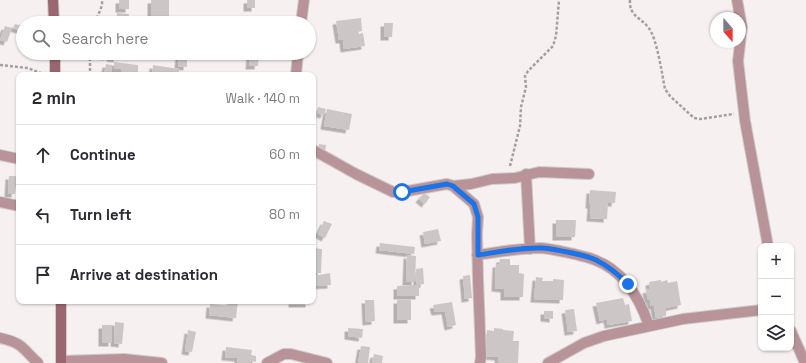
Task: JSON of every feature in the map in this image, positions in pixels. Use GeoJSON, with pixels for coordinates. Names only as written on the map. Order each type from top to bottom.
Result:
{"type":"FeatureCollection","features":[{"type":"Feature","properties":{"kind":"main road"},"geometry":{"type":"LineString","coordinates":[[53,0],[54,16]]}},
{"type":"Feature","properties":{"kind":"main road"},"geometry":{"type":"LineString","coordinates":[[55,60],[55,72]]}},
{"type":"Feature","properties":{"kind":"main road"},"geometry":{"type":"LineString","coordinates":[[61,304],[61,362]]}},
{"type":"Feature","properties":{"kind":"street"},"geometry":{"type":"LineString","coordinates":[[302,16],[304,0]]}},
{"type":"Feature","properties":{"kind":"street"},"geometry":{"type":"LineString","coordinates":[[737,0],[742,27],[738,61],[744,112],[767,243]]}},
{"type":"Feature","properties":{"kind":"street"},"geometry":{"type":"LineString","coordinates":[[296,72],[297,60]]}},
{"type":"Feature","properties":{"kind":"street"},"geometry":{"type":"LineString","coordinates":[[316,152],[356,174],[393,192],[402,192],[447,184],[453,186],[474,204],[478,217],[480,363]]}},
{"type":"Feature","properties":{"kind":"street"},"geometry":{"type":"LineString","coordinates":[[0,155],[16,158]]}},
{"type":"Feature","properties":{"kind":"street"},"geometry":{"type":"LineString","coordinates":[[453,186],[515,178],[526,174],[539,172],[589,174]]}},
{"type":"Feature","properties":{"kind":"street"},"geometry":{"type":"LineString","coordinates":[[526,174],[530,249]]}},
{"type":"Feature","properties":{"kind":"street"},"geometry":{"type":"LineString","coordinates":[[0,202],[16,205]]}},
{"type":"Feature","properties":{"kind":"street"},"geometry":{"type":"LineString","coordinates":[[478,255],[542,248],[566,252],[595,260],[610,269],[628,284],[643,308],[649,326]]}},
{"type":"Feature","properties":{"kind":"street"},"geometry":{"type":"LineString","coordinates":[[548,363],[584,343],[604,336],[683,319],[758,310]]}},
{"type":"Feature","properties":{"kind":"street"},"geometry":{"type":"LineString","coordinates":[[0,338],[22,346],[38,363]]}},
{"type":"Feature","properties":{"kind":"street"},"geometry":{"type":"LineString","coordinates":[[794,338],[805,363]]}},
{"type":"Feature","properties":{"kind":"street"},"geometry":{"type":"LineString","coordinates":[[268,363],[284,354],[291,354],[327,363]]}},
{"type":"Feature","properties":{"kind":"street"},"geometry":{"type":"LineString","coordinates":[[61,362],[124,359],[162,363]]}},
{"type":"Feature","properties":{"kind":"path"},"geometry":{"type":"LineString","coordinates":[[98,16],[102,0]]}},
{"type":"Feature","properties":{"kind":"path"},"geometry":{"type":"LineString","coordinates":[[506,178],[513,159],[520,126],[521,107],[526,87],[525,76],[528,71],[553,46],[556,36],[558,0]]}},
{"type":"Feature","properties":{"kind":"path"},"geometry":{"type":"LineString","coordinates":[[630,0],[631,10],[635,16],[648,27],[654,38],[665,89],[670,96],[694,118],[700,119],[744,112]]}},
{"type":"Feature","properties":{"kind":"path"},"geometry":{"type":"LineString","coordinates":[[90,60],[90,72]]}},
{"type":"Feature","properties":{"kind":"path"},"geometry":{"type":"LineString","coordinates":[[0,65],[28,68],[38,72]]}},
{"type":"Feature","properties":{"kind":"building"},"geometry":{"type":"Polygon","coordinates":[[[119,0],[129,0],[129,9],[119,9],[119,0]]]}},
{"type":"Feature","properties":{"kind":"building"},"geometry":{"type":"Polygon","coordinates":[[[151,0],[169,0],[169,16],[151,16],[151,0]]]}},
{"type":"Feature","properties":{"kind":"building"},"geometry":{"type":"Polygon","coordinates":[[[247,0],[255,0],[255,8],[247,8],[247,0]]]}},
{"type":"Feature","properties":{"kind":"building"},"geometry":{"type":"Polygon","coordinates":[[[117,13],[129,14],[129,16],[117,16],[117,13]]]}},
{"type":"Feature","properties":{"kind":"building"},"geometry":{"type":"Polygon","coordinates":[[[361,18],[362,31],[358,32],[359,34],[363,33],[365,46],[344,49],[343,40],[339,40],[336,21],[361,18]]]}},
{"type":"Feature","properties":{"kind":"building"},"geometry":{"type":"Polygon","coordinates":[[[384,23],[393,23],[392,37],[384,37],[384,23]]]}},
{"type":"Feature","properties":{"kind":"building"},"geometry":{"type":"Polygon","coordinates":[[[5,26],[12,28],[7,42],[0,40],[5,26]]]}},
{"type":"Feature","properties":{"kind":"building"},"geometry":{"type":"Polygon","coordinates":[[[178,60],[187,60],[187,67],[178,66],[178,60]]]}},
{"type":"Feature","properties":{"kind":"building"},"geometry":{"type":"Polygon","coordinates":[[[250,60],[258,60],[258,66],[249,66],[250,60]]]}},
{"type":"Feature","properties":{"kind":"building"},"geometry":{"type":"Polygon","coordinates":[[[114,62],[138,65],[138,72],[121,72],[121,69],[114,69],[114,62]]]}},
{"type":"Feature","properties":{"kind":"building"},"geometry":{"type":"Polygon","coordinates":[[[106,64],[112,65],[111,72],[105,72],[106,64]]]}},
{"type":"Feature","properties":{"kind":"building"},"geometry":{"type":"Polygon","coordinates":[[[153,65],[179,69],[179,72],[152,72],[153,65]]]}},
{"type":"Feature","properties":{"kind":"building"},"geometry":{"type":"Polygon","coordinates":[[[318,107],[326,109],[324,115],[316,113],[318,107]]]}},
{"type":"Feature","properties":{"kind":"building"},"geometry":{"type":"Polygon","coordinates":[[[327,109],[352,114],[349,130],[324,126],[327,109]]]}},
{"type":"Feature","properties":{"kind":"building"},"geometry":{"type":"Polygon","coordinates":[[[319,144],[326,145],[325,152],[318,150],[319,144]]]}},
{"type":"Feature","properties":{"kind":"building"},"geometry":{"type":"Polygon","coordinates":[[[9,176],[16,176],[15,194],[8,194],[9,176]]]}},
{"type":"Feature","properties":{"kind":"building"},"geometry":{"type":"Polygon","coordinates":[[[590,190],[616,192],[615,203],[608,203],[607,219],[590,218],[590,190]]]}},
{"type":"Feature","properties":{"kind":"building"},"geometry":{"type":"Polygon","coordinates":[[[424,193],[430,197],[425,204],[419,199],[424,193]]]}},
{"type":"Feature","properties":{"kind":"building"},"geometry":{"type":"Polygon","coordinates":[[[556,220],[576,220],[575,237],[556,237],[556,220]]]}},
{"type":"Feature","properties":{"kind":"building"},"geometry":{"type":"Polygon","coordinates":[[[324,221],[332,224],[325,238],[318,234],[324,221]]]}},
{"type":"Feature","properties":{"kind":"building"},"geometry":{"type":"Polygon","coordinates":[[[438,229],[441,241],[425,244],[423,232],[438,229]]]}},
{"type":"Feature","properties":{"kind":"building"},"geometry":{"type":"Polygon","coordinates":[[[380,243],[415,247],[414,254],[379,250],[380,243]]]}},
{"type":"Feature","properties":{"kind":"building"},"geometry":{"type":"Polygon","coordinates":[[[316,248],[322,249],[321,273],[316,273],[316,248]]]}},
{"type":"Feature","properties":{"kind":"building"},"geometry":{"type":"Polygon","coordinates":[[[407,255],[416,256],[415,282],[406,282],[407,255]]]}},
{"type":"Feature","properties":{"kind":"building"},"geometry":{"type":"Polygon","coordinates":[[[500,259],[510,259],[510,265],[519,265],[519,273],[524,274],[523,297],[504,297],[504,289],[495,288],[496,264],[499,264],[500,259]]]}},
{"type":"Feature","properties":{"kind":"building"},"geometry":{"type":"Polygon","coordinates":[[[423,268],[424,284],[417,285],[416,269],[423,268]]]}},
{"type":"Feature","properties":{"kind":"building"},"geometry":{"type":"Polygon","coordinates":[[[330,273],[331,285],[316,286],[316,275],[330,273]]]}},
{"type":"Feature","properties":{"kind":"building"},"geometry":{"type":"Polygon","coordinates":[[[470,275],[472,298],[465,299],[463,276],[470,275]]]}},
{"type":"Feature","properties":{"kind":"building"},"geometry":{"type":"Polygon","coordinates":[[[536,277],[543,278],[542,281],[553,281],[553,279],[564,280],[563,300],[534,299],[536,277]]]}},
{"type":"Feature","properties":{"kind":"building"},"geometry":{"type":"Polygon","coordinates":[[[661,280],[661,282],[667,280],[668,283],[677,281],[681,305],[666,308],[666,316],[656,318],[654,306],[651,306],[650,300],[648,300],[646,290],[650,289],[649,282],[661,280]]]}},
{"type":"Feature","properties":{"kind":"building"},"geometry":{"type":"Polygon","coordinates":[[[419,285],[419,296],[397,296],[397,286],[419,285]]]}},
{"type":"Feature","properties":{"kind":"building"},"geometry":{"type":"Polygon","coordinates":[[[623,298],[625,305],[629,304],[632,321],[608,325],[607,319],[600,321],[596,303],[623,298]]]}},
{"type":"Feature","properties":{"kind":"building"},"geometry":{"type":"Polygon","coordinates":[[[365,300],[374,300],[375,321],[366,322],[365,300]]]}},
{"type":"Feature","properties":{"kind":"building"},"geometry":{"type":"Polygon","coordinates":[[[397,300],[411,300],[411,320],[397,320],[397,300]]]}},
{"type":"Feature","properties":{"kind":"building"},"geometry":{"type":"Polygon","coordinates":[[[452,302],[456,325],[448,327],[445,311],[435,312],[433,305],[452,302]]]}},
{"type":"Feature","properties":{"kind":"building"},"geometry":{"type":"Polygon","coordinates":[[[210,304],[230,306],[230,304],[238,304],[236,318],[209,315],[210,304]]]}},
{"type":"Feature","properties":{"kind":"building"},"geometry":{"type":"Polygon","coordinates":[[[574,309],[577,331],[568,332],[565,310],[574,309]]]}},
{"type":"Feature","properties":{"kind":"building"},"geometry":{"type":"Polygon","coordinates":[[[544,311],[553,311],[553,319],[544,318],[544,311]]]}},
{"type":"Feature","properties":{"kind":"building"},"geometry":{"type":"Polygon","coordinates":[[[115,322],[124,323],[122,344],[114,343],[115,322]]]}},
{"type":"Feature","properties":{"kind":"building"},"geometry":{"type":"Polygon","coordinates":[[[102,325],[112,325],[112,343],[102,343],[102,325]]]}},
{"type":"Feature","properties":{"kind":"building"},"geometry":{"type":"Polygon","coordinates":[[[348,328],[363,329],[362,338],[348,336],[348,328]]]}},
{"type":"Feature","properties":{"kind":"building"},"geometry":{"type":"Polygon","coordinates":[[[494,328],[514,331],[513,341],[519,341],[518,363],[498,362],[498,357],[486,356],[487,330],[494,331],[494,328]]]}},
{"type":"Feature","properties":{"kind":"building"},"geometry":{"type":"Polygon","coordinates":[[[188,330],[196,332],[192,352],[185,351],[188,330]]]}},
{"type":"Feature","properties":{"kind":"building"},"geometry":{"type":"Polygon","coordinates":[[[361,346],[370,347],[368,363],[358,363],[361,346]]]}},
{"type":"Feature","properties":{"kind":"building"},"geometry":{"type":"Polygon","coordinates":[[[226,347],[252,350],[251,355],[256,356],[256,362],[251,361],[251,363],[237,363],[238,358],[225,357],[226,347]]]}},
{"type":"Feature","properties":{"kind":"building"},"geometry":{"type":"Polygon","coordinates":[[[374,354],[383,356],[382,363],[372,363],[374,354]]]}},
{"type":"Feature","properties":{"kind":"route"},"geometry":{"type":"LineString","coordinates":[[402,192],[447,184],[453,186],[462,193],[474,204],[478,217],[478,255],[542,248],[566,252],[595,260],[610,269],[628,284]]}}]}
